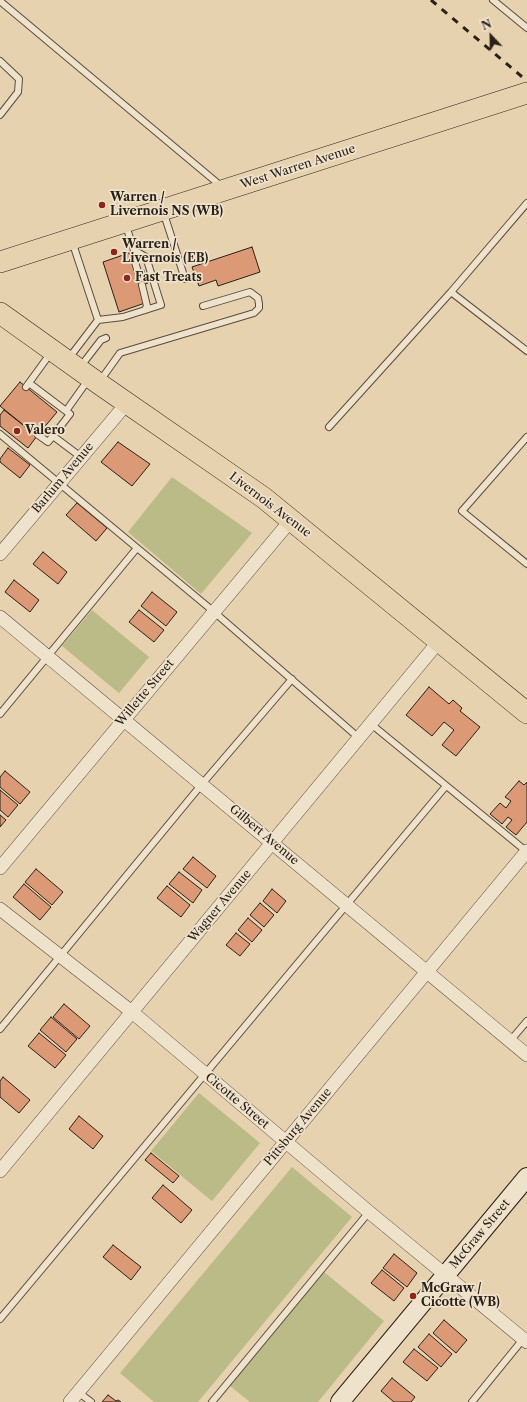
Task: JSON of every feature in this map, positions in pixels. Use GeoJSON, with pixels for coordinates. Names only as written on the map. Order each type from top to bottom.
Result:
{"type":"FeatureCollection","features":[{"type":"Feature","properties":{"kind":"main road","name":"West Warren Avenue"},"geometry":{"type":"LineString","coordinates":[[0,262],[527,94]]}},
{"type":"Feature","properties":{"kind":"main road","name":"Livernois Avenue"},"geometry":{"type":"LineString","coordinates":[[0,313],[77,369],[264,498],[440,640],[527,713]]}},
{"type":"Feature","properties":{"kind":"street","name":"Barlum Avenue"},"geometry":{"type":"LineString","coordinates":[[0,554],[127,403]]}},
{"type":"Feature","properties":{"kind":"street","name":"Willette Street"},"geometry":{"type":"LineString","coordinates":[[0,868],[213,611],[291,520]]}},
{"type":"Feature","properties":{"kind":"street","name":"Gilbert Avenue"},"geometry":{"type":"LineString","coordinates":[[0,617],[273,842],[527,1055]]}},
{"type":"Feature","properties":{"kind":"street","name":"Wagner Avenue"},"geometry":{"type":"LineString","coordinates":[[0,1171],[440,640]]}},
{"type":"Feature","properties":{"kind":"street","name":"Pittsburg Avenue"},"geometry":{"type":"LineString","coordinates":[[70,1402],[527,852]]}},
{"type":"Feature","properties":{"kind":"street","name":"Cicotte Street"},"geometry":{"type":"LineString","coordinates":[[0,909],[132,1012],[369,1212],[526,1338]]}},
{"type":"Feature","properties":{"kind":"street","name":"McGraw Street"},"geometry":{"type":"LineString","coordinates":[[340,1402],[527,1177]]}},
{"type":"Feature","properties":{"kind":"lane"},"geometry":{"type":"LineString","coordinates":[[493,0],[527,28]]}},
{"type":"Feature","properties":{"kind":"lane"},"geometry":{"type":"LineString","coordinates":[[0,1],[226,190]]}},
{"type":"Feature","properties":{"kind":"lane"},"geometry":{"type":"LineString","coordinates":[[0,62],[19,79],[18,92],[0,115]]}},
{"type":"Feature","properties":{"kind":"lane"},"geometry":{"type":"LineString","coordinates":[[329,428],[451,292],[527,203]]}},
{"type":"Feature","properties":{"kind":"lane"},"geometry":{"type":"LineString","coordinates":[[162,210],[185,279]]}},
{"type":"Feature","properties":{"kind":"lane"},"geometry":{"type":"LineString","coordinates":[[125,222],[134,250],[134,259],[138,272]]}},
{"type":"Feature","properties":{"kind":"lane"},"geometry":{"type":"LineString","coordinates":[[66,411],[77,369],[98,320],[71,240]]}},
{"type":"Feature","properties":{"kind":"lane"},"geometry":{"type":"LineString","coordinates":[[98,320],[123,317],[161,305],[146,257],[134,250]]}},
{"type":"Feature","properties":{"kind":"lane"},"geometry":{"type":"LineString","coordinates":[[142,285],[148,306],[145,310]]}},
{"type":"Feature","properties":{"kind":"lane"},"geometry":{"type":"LineString","coordinates":[[38,435],[48,442],[70,414],[50,402],[28,385],[120,353],[254,313],[259,308],[259,304],[258,298],[250,292],[203,306]]}},
{"type":"Feature","properties":{"kind":"lane"},"geometry":{"type":"LineString","coordinates":[[451,292],[527,351]]}},
{"type":"Feature","properties":{"kind":"lane"},"geometry":{"type":"LineString","coordinates":[[77,369],[101,340],[106,338]]}},
{"type":"Feature","properties":{"kind":"lane"},"geometry":{"type":"LineString","coordinates":[[0,434],[213,611],[359,738]]}},
{"type":"Feature","properties":{"kind":"lane"},"geometry":{"type":"LineString","coordinates":[[53,436],[81,457]]}},
{"type":"Feature","properties":{"kind":"lane"},"geometry":{"type":"LineString","coordinates":[[527,437],[462,511],[527,564]]}},
{"type":"Feature","properties":{"kind":"lane"},"geometry":{"type":"LineString","coordinates":[[0,714],[137,548]]}},
{"type":"Feature","properties":{"kind":"lane"},"geometry":{"type":"LineString","coordinates":[[0,1029],[202,784],[292,679]]}},
{"type":"Feature","properties":{"kind":"lane"},"geometry":{"type":"LineString","coordinates":[[370,724],[527,852]]}},
{"type":"Feature","properties":{"kind":"lane"},"geometry":{"type":"LineString","coordinates":[[0,1319],[446,786]]}},
{"type":"Feature","properties":{"kind":"lane"},"geometry":{"type":"LineString","coordinates":[[510,1041],[527,1021]]}},
{"type":"Feature","properties":{"kind":"lane"},"geometry":{"type":"LineString","coordinates":[[212,1402],[369,1212]]}},
{"type":"Feature","properties":{"kind":"lane"},"geometry":{"type":"LineString","coordinates":[[472,1402],[526,1338]]}},
{"type":"Feature","properties":{"kind":"lane"},"geometry":{"type":"LineString","coordinates":[[78,1392],[91,1402]]}},
{"type":"Feature","properties":{"kind":"green space"},"geometry":{"type":"Polygon","coordinates":[[[172,477],[252,533],[201,594],[128,532],[172,477]]]}},
{"type":"Feature","properties":{"kind":"green space"},"geometry":{"type":"Polygon","coordinates":[[[92,610],[149,657],[119,693],[62,646],[92,610]]]}},
{"type":"Feature","properties":{"kind":"green space"},"geometry":{"type":"Polygon","coordinates":[[[199,1093],[260,1143],[212,1201],[151,1151],[199,1093]]]}},
{"type":"Feature","properties":{"kind":"green space"},"geometry":{"type":"Polygon","coordinates":[[[292,1167],[352,1217],[198,1402],[154,1402],[120,1373],[292,1167]]]}},
{"type":"Feature","properties":{"kind":"green space"},"geometry":{"type":"Polygon","coordinates":[[[324,1272],[384,1321],[318,1402],[250,1402],[230,1386],[324,1272]]]}},
{"type":"Feature","properties":{"kind":"building"},"geometry":{"type":"Polygon","coordinates":[[[252,247],[260,272],[218,286],[216,280],[199,286],[192,267],[252,247]]]}},
{"type":"Feature","properties":{"kind":"building","name":"Fast Treats"},"geometry":{"type":"Polygon","coordinates":[[[129,253],[137,273],[144,270],[148,283],[140,286],[145,303],[119,312],[103,262],[129,253]]]}},
{"type":"Feature","properties":{"kind":"building"},"geometry":{"type":"Polygon","coordinates":[[[20,382],[57,412],[37,436],[0,406],[20,382]]]}},
{"type":"Feature","properties":{"kind":"building"},"geometry":{"type":"Polygon","coordinates":[[[4,410],[37,436],[28,448],[0,426],[0,415],[4,410]]]}},
{"type":"Feature","properties":{"kind":"building"},"geometry":{"type":"Polygon","coordinates":[[[118,442],[150,464],[132,486],[101,462],[118,442]]]}},
{"type":"Feature","properties":{"kind":"building"},"geometry":{"type":"Polygon","coordinates":[[[8,448],[30,465],[20,478],[0,462],[0,459],[8,448]]]}},
{"type":"Feature","properties":{"kind":"building"},"geometry":{"type":"Polygon","coordinates":[[[77,503],[107,528],[96,541],[66,515],[77,503]]]}},
{"type":"Feature","properties":{"kind":"building"},"geometry":{"type":"Polygon","coordinates":[[[43,552],[67,572],[58,584],[33,564],[43,552]]]}},
{"type":"Feature","properties":{"kind":"building"},"geometry":{"type":"Polygon","coordinates":[[[14,580],[39,600],[30,612],[5,592],[14,580]]]}},
{"type":"Feature","properties":{"kind":"building"},"geometry":{"type":"Polygon","coordinates":[[[152,592],[177,612],[166,626],[141,606],[152,592]]]}},
{"type":"Feature","properties":{"kind":"building"},"geometry":{"type":"Polygon","coordinates":[[[139,610],[164,630],[154,642],[129,622],[139,610]]]}},
{"type":"Feature","properties":{"kind":"building"},"geometry":{"type":"Polygon","coordinates":[[[429,687],[449,704],[453,700],[462,708],[460,711],[480,727],[456,756],[442,745],[454,730],[444,722],[432,736],[406,715],[429,687]]]}},
{"type":"Feature","properties":{"kind":"building"},"geometry":{"type":"Polygon","coordinates":[[[5,771],[30,792],[20,804],[0,787],[0,777],[5,771]]]}},
{"type":"Feature","properties":{"kind":"building"},"geometry":{"type":"Polygon","coordinates":[[[519,781],[524,785],[527,782],[527,822],[516,835],[506,827],[512,820],[508,817],[502,824],[490,814],[500,803],[506,808],[511,801],[505,797],[519,781]]]}},
{"type":"Feature","properties":{"kind":"building"},"geometry":{"type":"Polygon","coordinates":[[[0,790],[18,805],[8,817],[0,810],[0,790]]]}},
{"type":"Feature","properties":{"kind":"building"},"geometry":{"type":"Polygon","coordinates":[[[0,815],[6,820],[0,827],[0,815]]]}},
{"type":"Feature","properties":{"kind":"building"},"geometry":{"type":"Polygon","coordinates":[[[193,857],[216,876],[207,888],[183,869],[193,857]]]}},
{"type":"Feature","properties":{"kind":"building"},"geometry":{"type":"Polygon","coordinates":[[[36,869],[63,892],[52,905],[25,882],[36,869]]]}},
{"type":"Feature","properties":{"kind":"building"},"geometry":{"type":"Polygon","coordinates":[[[179,872],[202,890],[193,903],[169,884],[179,872]]]}},
{"type":"Feature","properties":{"kind":"building"},"geometry":{"type":"Polygon","coordinates":[[[24,884],[51,907],[40,920],[13,897],[24,884]]]}},
{"type":"Feature","properties":{"kind":"building"},"geometry":{"type":"Polygon","coordinates":[[[167,886],[190,905],[181,917],[157,898],[167,886]]]}},
{"type":"Feature","properties":{"kind":"building"},"geometry":{"type":"Polygon","coordinates":[[[272,889],[286,901],[277,913],[263,901],[272,889]]]}},
{"type":"Feature","properties":{"kind":"building"},"geometry":{"type":"Polygon","coordinates":[[[260,903],[274,915],[264,927],[250,915],[260,903]]]}},
{"type":"Feature","properties":{"kind":"building"},"geometry":{"type":"Polygon","coordinates":[[[248,918],[262,930],[252,942],[238,930],[248,918]]]}},
{"type":"Feature","properties":{"kind":"building"},"geometry":{"type":"Polygon","coordinates":[[[236,933],[250,944],[240,956],[226,945],[236,933]]]}},
{"type":"Feature","properties":{"kind":"building"},"geometry":{"type":"Polygon","coordinates":[[[64,1004],[90,1026],[79,1039],[53,1017],[64,1004]]]}},
{"type":"Feature","properties":{"kind":"building"},"geometry":{"type":"Polygon","coordinates":[[[51,1017],[77,1039],[66,1052],[40,1030],[51,1017]]]}},
{"type":"Feature","properties":{"kind":"building"},"geometry":{"type":"Polygon","coordinates":[[[39,1033],[66,1055],[55,1068],[28,1046],[39,1033]]]}},
{"type":"Feature","properties":{"kind":"building"},"geometry":{"type":"Polygon","coordinates":[[[3,1077],[30,1100],[19,1113],[0,1097],[0,1081],[3,1077]]]}},
{"type":"Feature","properties":{"kind":"building"},"geometry":{"type":"Polygon","coordinates":[[[79,1116],[103,1136],[93,1149],[69,1129],[79,1116]]]}},
{"type":"Feature","properties":{"kind":"building"},"geometry":{"type":"Polygon","coordinates":[[[151,1153],[179,1176],[173,1183],[145,1160],[151,1153]]]}},
{"type":"Feature","properties":{"kind":"building"},"geometry":{"type":"Polygon","coordinates":[[[163,1185],[192,1210],[181,1223],[152,1198],[163,1185]]]}},
{"type":"Feature","properties":{"kind":"building"},"geometry":{"type":"Polygon","coordinates":[[[113,1245],[141,1267],[131,1280],[103,1257],[113,1245]]]}},
{"type":"Feature","properties":{"kind":"building"},"geometry":{"type":"Polygon","coordinates":[[[394,1254],[417,1273],[407,1287],[383,1268],[394,1254]]]}},
{"type":"Feature","properties":{"kind":"building"},"geometry":{"type":"Polygon","coordinates":[[[382,1270],[404,1288],[394,1301],[371,1283],[382,1270]]]}},
{"type":"Feature","properties":{"kind":"building"},"geometry":{"type":"Polygon","coordinates":[[[444,1320],[467,1340],[456,1353],[433,1333],[444,1320]]]}},
{"type":"Feature","properties":{"kind":"building"},"geometry":{"type":"Polygon","coordinates":[[[429,1334],[452,1354],[441,1367],[418,1347],[429,1334]]]}},
{"type":"Feature","properties":{"kind":"building"},"geometry":{"type":"Polygon","coordinates":[[[414,1349],[438,1368],[427,1381],[403,1362],[414,1349]]]}},
{"type":"Feature","properties":{"kind":"building"},"geometry":{"type":"Polygon","coordinates":[[[392,1378],[415,1397],[411,1402],[394,1402],[381,1391],[392,1378]]]}},
{"type":"Feature","properties":{"kind":"building"},"geometry":{"type":"Polygon","coordinates":[[[108,1395],[116,1401],[118,1400],[121,1402],[102,1402],[108,1395]]]}},
{"type":"Feature","properties":{"kind":"railway"},"geometry":{"type":"LineString","coordinates":[[431,0],[527,81]]}},
{"type":"Feature","properties":{"kind":"place","name":"Warren / Livernois NS (WB)"},"geometry":{"type":"Point","coordinates":[102,205]}},
{"type":"Feature","properties":{"kind":"place","name":"Warren / Livernois (EB)"},"geometry":{"type":"Point","coordinates":[114,252]}},
{"type":"Feature","properties":{"kind":"place","name":"Fast Treats"},"geometry":{"type":"Point","coordinates":[127,278]}},
{"type":"Feature","properties":{"kind":"place","name":"Valero"},"geometry":{"type":"Point","coordinates":[17,431]}},
{"type":"Feature","properties":{"kind":"place","name":"McGraw / Cicotte (WB)"},"geometry":{"type":"Point","coordinates":[413,1296]}}]}
